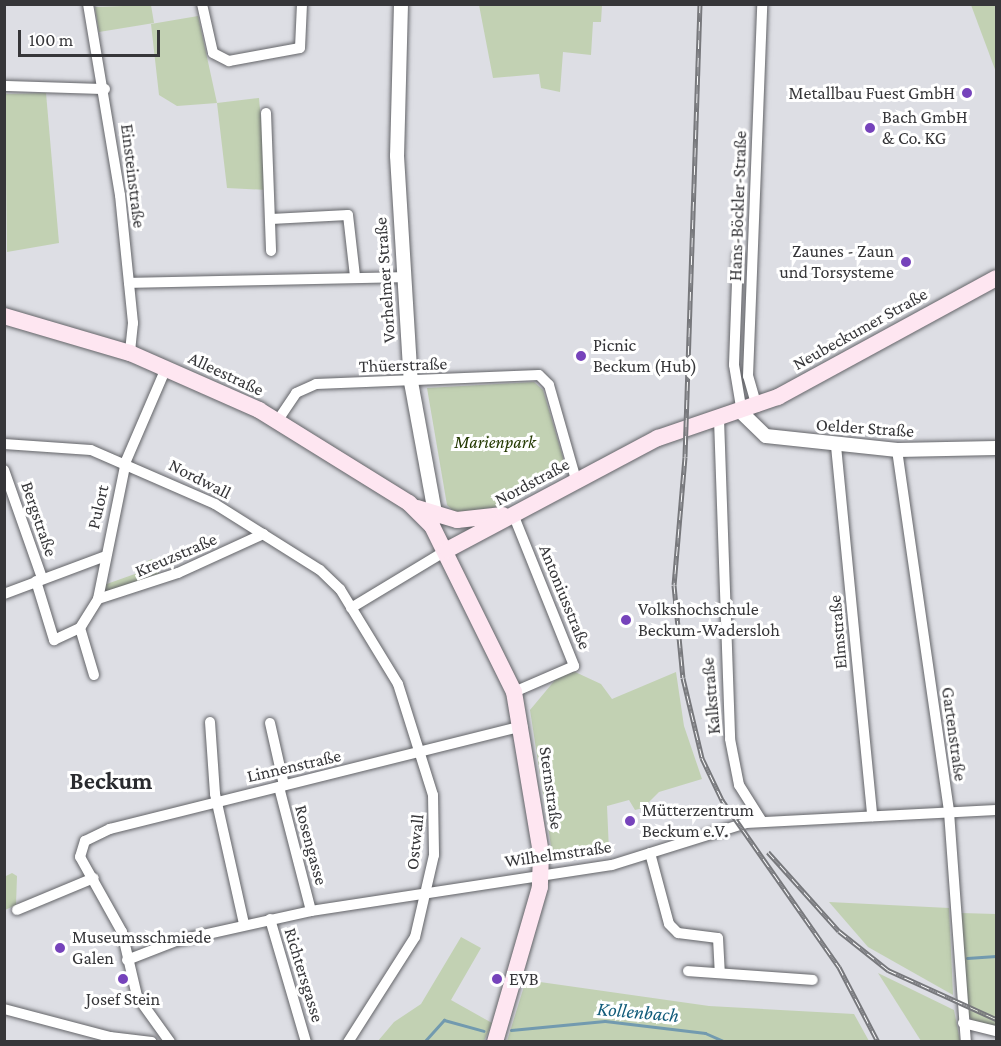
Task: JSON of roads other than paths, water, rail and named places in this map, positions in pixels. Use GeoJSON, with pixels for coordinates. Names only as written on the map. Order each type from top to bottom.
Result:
{"type":"FeatureCollection","features":[{"type":"Feature","properties":{"kind":"main road","name":"Neubeckumer Straße"},"geometry":{"type":"LineString","coordinates":[[749,410],[996,278]]}},
{"type":"Feature","properties":{"kind":"main road","name":"Alleestraße"},"geometry":{"type":"LineString","coordinates":[[4,316],[130,353],[278,420],[414,507],[457,520],[513,514]]}},
{"type":"Feature","properties":{"kind":"main road","name":"Nordstraße"},"geometry":{"type":"LineString","coordinates":[[447,550],[658,438],[749,410]]}},
{"type":"Feature","properties":{"kind":"main road","name":"Alleestraße"},"geometry":{"type":"LineString","coordinates":[[414,507],[447,550]]}},
{"type":"Feature","properties":{"kind":"main road","name":"Vorhelmer Straße"},"geometry":{"type":"LineString","coordinates":[[435,513],[447,550]]}},
{"type":"Feature","properties":{"kind":"main road","name":"Sternstraße"},"geometry":{"type":"LineString","coordinates":[[447,550],[514,692],[522,726],[542,873],[495,1041]]}},
{"type":"Feature","properties":{"kind":"street","name":"Einsteinstraße"},"geometry":{"type":"LineString","coordinates":[[88,4],[105,89],[129,283],[130,353]]}},
{"type":"Feature","properties":{"kind":"street"},"geometry":{"type":"LineString","coordinates":[[202,4],[213,53],[229,61],[300,48],[302,4]]}},
{"type":"Feature","properties":{"kind":"street","name":"Vorhelmer Straße"},"geometry":{"type":"LineString","coordinates":[[401,4],[397,156],[411,382],[435,513]]}},
{"type":"Feature","properties":{"kind":"street","name":"Hans-Böckler-Straße"},"geometry":{"type":"LineString","coordinates":[[749,410],[748,376],[762,4]]}},
{"type":"Feature","properties":{"kind":"street"},"geometry":{"type":"LineString","coordinates":[[4,86],[105,89]]}},
{"type":"Feature","properties":{"kind":"street"},"geometry":{"type":"LineString","coordinates":[[266,113],[271,251]]}},
{"type":"Feature","properties":{"kind":"street"},"geometry":{"type":"LineString","coordinates":[[271,219],[348,215],[354,276]]}},
{"type":"Feature","properties":{"kind":"street"},"geometry":{"type":"LineString","coordinates":[[738,255],[734,365],[749,410]]}},
{"type":"Feature","properties":{"kind":"street"},"geometry":{"type":"LineString","coordinates":[[129,283],[250,278],[405,277]]}},
{"type":"Feature","properties":{"kind":"street","name":"Pulort"},"geometry":{"type":"LineString","coordinates":[[4,594],[103,557],[126,462],[166,368]]}},
{"type":"Feature","properties":{"kind":"street","name":"Thüerstraße"},"geometry":{"type":"LineString","coordinates":[[278,420],[291,398],[308,385],[545,378],[576,480]]}},
{"type":"Feature","properties":{"kind":"street","name":"Oelder Straße"},"geometry":{"type":"LineString","coordinates":[[749,410],[766,436],[836,446],[897,450],[996,448]]}},
{"type":"Feature","properties":{"kind":"street","name":"Kalkstraße"},"geometry":{"type":"LineString","coordinates":[[719,419],[730,739],[739,785],[761,820]]}},
{"type":"Feature","properties":{"kind":"street","name":"Nordwall"},"geometry":{"type":"LineString","coordinates":[[4,444],[69,445],[126,462],[187,488],[320,570],[351,608]]}},
{"type":"Feature","properties":{"kind":"street","name":"Elmstraße"},"geometry":{"type":"LineString","coordinates":[[836,446],[872,816]]}},
{"type":"Feature","properties":{"kind":"street","name":"Gartenstraße"},"geometry":{"type":"LineString","coordinates":[[897,450],[949,812],[966,1041]]}},
{"type":"Feature","properties":{"kind":"street","name":"Bergstraße"},"geometry":{"type":"LineString","coordinates":[[4,470],[39,580],[54,640],[80,628]]}},
{"type":"Feature","properties":{"kind":"street","name":"Antoniusstraße"},"geometry":{"type":"LineString","coordinates":[[513,514],[574,666],[514,692]]}},
{"type":"Feature","properties":{"kind":"street","name":"Kreuzstraße"},"geometry":{"type":"LineString","coordinates":[[98,599],[178,573],[262,534]]}},
{"type":"Feature","properties":{"kind":"street","name":"Nordstraße"},"geometry":{"type":"LineString","coordinates":[[351,608],[447,550]]}},
{"type":"Feature","properties":{"kind":"street"},"geometry":{"type":"LineString","coordinates":[[94,675],[80,628],[98,599],[103,557]]}},
{"type":"Feature","properties":{"kind":"street","name":"Ostwall"},"geometry":{"type":"LineString","coordinates":[[348,1041],[416,938],[436,827],[423,753],[398,684],[351,608]]}},
{"type":"Feature","properties":{"kind":"street"},"geometry":{"type":"LineString","coordinates":[[210,722],[216,801],[244,924]]}},
{"type":"Feature","properties":{"kind":"street","name":"Rosengasse"},"geometry":{"type":"LineString","coordinates":[[270,723],[281,786],[311,911]]}},
{"type":"Feature","properties":{"kind":"street","name":"Linnenstraße"},"geometry":{"type":"LineString","coordinates":[[94,878],[78,850],[88,838],[110,829],[216,801],[423,753],[522,726]]}},
{"type":"Feature","properties":{"kind":"street","name":"Wilhelmstraße"},"geometry":{"type":"LineString","coordinates":[[127,960],[244,924],[424,891],[612,865],[761,820],[996,810]]}},
{"type":"Feature","properties":{"kind":"street"},"geometry":{"type":"LineString","coordinates":[[650,853],[669,924],[678,933],[718,938],[720,973]]}},
{"type":"Feature","properties":{"kind":"street"},"geometry":{"type":"LineString","coordinates":[[17,910],[94,878],[122,932],[137,996],[170,1041]]}},
{"type":"Feature","properties":{"kind":"street","name":"Richtersgasse"},"geometry":{"type":"LineString","coordinates":[[270,919],[306,1041]]}},
{"type":"Feature","properties":{"kind":"street"},"geometry":{"type":"LineString","coordinates":[[688,971],[813,980]]}},
{"type":"Feature","properties":{"kind":"street"},"geometry":{"type":"LineString","coordinates":[[4,1009],[109,1039],[152,1041]]}},
{"type":"Feature","properties":{"kind":"street"},"geometry":{"type":"LineString","coordinates":[[963,1023],[996,1031]]}},
{"type":"Feature","properties":{"kind":"street"},"geometry":{"type":"LineString","coordinates":[[161,1041],[170,1041]]}},
{"type":"Feature","properties":{"kind":"waterway","name":"Kollenbach"},"geometry":{"type":"LineString","coordinates":[[967,958],[996,956]]}},
{"type":"Feature","properties":{"kind":"waterway","name":"Kollenbach"},"geometry":{"type":"LineString","coordinates":[[424,1042],[444,1020],[484,1031]]}},
{"type":"Feature","properties":{"kind":"waterway","name":"Kollenbach"},"geometry":{"type":"LineString","coordinates":[[511,1030],[605,1021],[705,1033],[725,1042]]}},
{"type":"Feature","properties":{"kind":"waterway","name":"Kollenbach"},"geometry":{"type":"LineString","coordinates":[[821,1042],[840,1042]]}},
{"type":"Feature","properties":{"kind":"railway"},"geometry":{"type":"LineString","coordinates":[[700,4],[685,457],[674,585],[683,678],[702,758],[722,800],[839,967],[878,1042]]}},
{"type":"Feature","properties":{"kind":"railway"},"geometry":{"type":"LineString","coordinates":[[768,852],[839,931],[888,970],[996,1019]]}},
{"type":"Feature","properties":{"kind":"place","name":"Metallbau Fuest GmbH"},"geometry":{"type":"Point","coordinates":[967,93]}},
{"type":"Feature","properties":{"kind":"place","name":"Bach GmbH & Co. KG"},"geometry":{"type":"Point","coordinates":[870,128]}},
{"type":"Feature","properties":{"kind":"place","name":"Zaunes - Zaun und Torsysteme"},"geometry":{"type":"Point","coordinates":[906,262]}},
{"type":"Feature","properties":{"kind":"place","name":"Picnic Beckum (Hub)"},"geometry":{"type":"Point","coordinates":[581,356]}},
{"type":"Feature","properties":{"kind":"place","name":"Volkshochschule Beckum-Wadersloh"},"geometry":{"type":"Point","coordinates":[626,620]}},
{"type":"Feature","properties":{"kind":"place","name":"Mütterzentrum Beckum e.V."},"geometry":{"type":"Point","coordinates":[630,821]}},
{"type":"Feature","properties":{"kind":"place","name":"Museumsschmiede Galen"},"geometry":{"type":"Point","coordinates":[60,948]}},
{"type":"Feature","properties":{"kind":"place","name":"Josef Stein"},"geometry":{"type":"Point","coordinates":[123,979]}},
{"type":"Feature","properties":{"kind":"place","name":"EVB"},"geometry":{"type":"Point","coordinates":[497,979]}},
{"type":"Feature","properties":{"kind":"district","name":"Beckum"},"geometry":{"type":"Point","coordinates":[111,781]}},
{"type":"Feature","properties":{"kind":"park label","name":"Marienpark"},"geometry":{"type":"Point","coordinates":[495,442]}}]}
